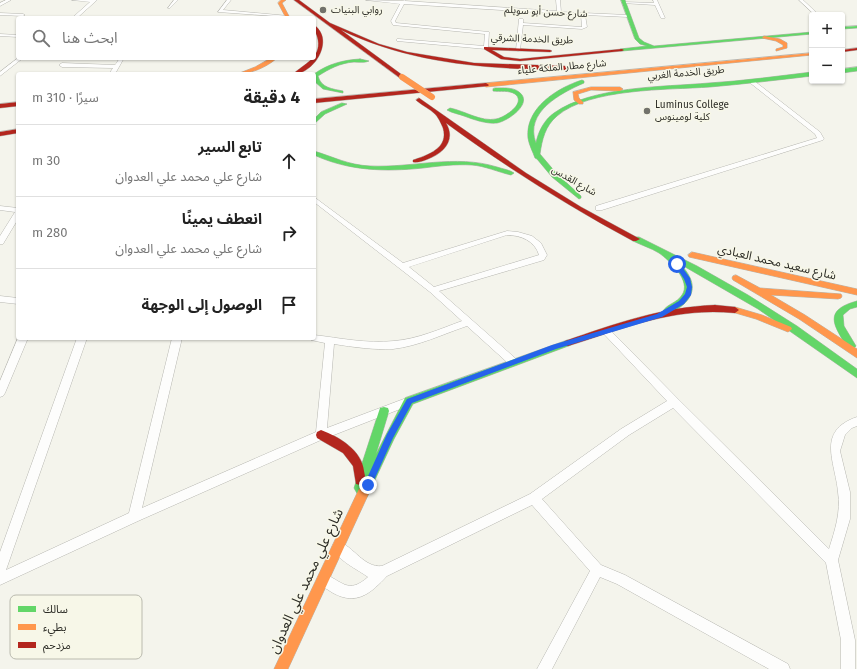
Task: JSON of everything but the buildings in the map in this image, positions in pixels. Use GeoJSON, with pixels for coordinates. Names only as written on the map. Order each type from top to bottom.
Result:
{"type":"FeatureCollection","features":[{"type":"Feature","properties":{"kind":"main road"},"geometry":{"type":"LineString","coordinates":[[286,16],[280,3],[285,0],[307,16]]}},
{"type":"Feature","properties":{"kind":"main road"},"geometry":{"type":"LineString","coordinates":[[296,0],[475,128]]}},
{"type":"Feature","properties":{"kind":"main road"},"geometry":{"type":"LineString","coordinates":[[623,2],[634,36],[652,46]]}},
{"type":"Feature","properties":{"kind":"main road","name":"شارع القدس"},"geometry":{"type":"LineString","coordinates":[[316,23],[439,116],[542,187],[590,215],[656,248],[745,296],[857,374]]}},
{"type":"Feature","properties":{"kind":"main road"},"geometry":{"type":"LineString","coordinates":[[331,24],[383,47],[440,60],[504,67],[616,70]]}},
{"type":"Feature","properties":{"kind":"main road"},"geometry":{"type":"LineString","coordinates":[[845,28],[857,28]]}},
{"type":"Feature","properties":{"kind":"main road"},"geometry":{"type":"LineString","coordinates":[[316,29],[322,39],[321,47],[316,56]]}},
{"type":"Feature","properties":{"kind":"main road","name":"طريق الخدمة الشرقي"},"geometry":{"type":"LineString","coordinates":[[486,48],[515,50],[538,55],[764,37],[779,41],[790,35],[809,32]]}},
{"type":"Feature","properties":{"kind":"main road","name":"طريق الخدمة الشرقي"},"geometry":{"type":"LineString","coordinates":[[652,46],[779,41],[809,33]]}},
{"type":"Feature","properties":{"kind":"main road"},"geometry":{"type":"LineString","coordinates":[[790,35],[788,38],[789,40],[807,48]]}},
{"type":"Feature","properties":{"kind":"main road","name":"شارع مطار الملكة علياء"},"geometry":{"type":"LineString","coordinates":[[316,95],[458,79],[616,70],[779,41],[807,48]]}},
{"type":"Feature","properties":{"kind":"main road"},"geometry":{"type":"LineString","coordinates":[[845,44],[857,43]]}},
{"type":"Feature","properties":{"kind":"main road","name":"طريق الخدمة الشرقي"},"geometry":{"type":"LineString","coordinates":[[486,48],[496,56],[506,59],[527,60],[538,55]]}},
{"type":"Feature","properties":{"kind":"main road","name":"شارع مطار الملكة علياء"},"geometry":{"type":"LineString","coordinates":[[316,101],[469,87],[807,48]]}},
{"type":"Feature","properties":{"kind":"main road"},"geometry":{"type":"LineString","coordinates":[[845,51],[857,49]]}},
{"type":"Feature","properties":{"kind":"main road"},"geometry":{"type":"LineString","coordinates":[[506,59],[502,54],[505,51],[515,50]]}},
{"type":"Feature","properties":{"kind":"main road"},"geometry":{"type":"LineString","coordinates":[[384,63],[384,61],[390,57],[404,56],[460,66],[469,72]]}},
{"type":"Feature","properties":{"kind":"main road"},"geometry":{"type":"LineString","coordinates":[[316,75],[326,68],[339,64],[358,59],[367,61]]}},
{"type":"Feature","properties":{"kind":"main road"},"geometry":{"type":"LineString","coordinates":[[245,72],[271,60]]}},
{"type":"Feature","properties":{"kind":"main road"},"geometry":{"type":"LineString","coordinates":[[299,72],[314,60]]}},
{"type":"Feature","properties":{"kind":"main road"},"geometry":{"type":"LineString","coordinates":[[845,68],[857,66]]}},
{"type":"Feature","properties":{"kind":"main road"},"geometry":{"type":"LineString","coordinates":[[845,71],[857,69]]}},
{"type":"Feature","properties":{"kind":"main road"},"geometry":{"type":"LineString","coordinates":[[589,203],[549,172],[537,157],[532,145],[529,129],[534,113],[546,99],[565,88],[616,70]]}},
{"type":"Feature","properties":{"kind":"main road","name":"طريق الخدمة الغربي"},"geometry":{"type":"LineString","coordinates":[[537,157],[538,140],[548,122],[565,108],[581,102],[616,95],[672,87],[809,71]]}},
{"type":"Feature","properties":{"kind":"main road","name":"طريق الخدمة الغربي"},"geometry":{"type":"LineString","coordinates":[[672,87],[751,81],[809,74]]}},
{"type":"Feature","properties":{"kind":"main road"},"geometry":{"type":"LineString","coordinates":[[316,82],[320,86],[340,92]]}},
{"type":"Feature","properties":{"kind":"main road"},"geometry":{"type":"LineString","coordinates":[[441,104],[480,120],[500,121],[511,116],[519,106],[521,99],[517,94],[509,91],[469,87]]}},
{"type":"Feature","properties":{"kind":"main road"},"geometry":{"type":"LineString","coordinates":[[316,119],[319,115],[331,108],[371,96]]}},
{"type":"Feature","properties":{"kind":"main road"},"geometry":{"type":"LineString","coordinates":[[0,106],[16,104]]}},
{"type":"Feature","properties":{"kind":"main road"},"geometry":{"type":"LineString","coordinates":[[316,144],[326,152],[337,157],[363,163],[382,165],[418,160],[436,153],[447,143],[448,130],[439,116]]}},
{"type":"Feature","properties":{"kind":"main road"},"geometry":{"type":"LineString","coordinates":[[0,125],[16,122]]}},
{"type":"Feature","properties":{"kind":"main road"},"geometry":{"type":"LineString","coordinates":[[0,134],[16,131]]}},
{"type":"Feature","properties":{"kind":"main road"},"geometry":{"type":"LineString","coordinates":[[316,154],[338,164],[366,169],[383,170],[458,162],[479,164],[514,174],[542,187]]}},
{"type":"Feature","properties":{"kind":"main road","name":"شارع القدس"},"geometry":{"type":"LineString","coordinates":[[530,167],[589,203],[613,215]]}},
{"type":"Feature","properties":{"kind":"main road"},"geometry":{"type":"LineString","coordinates":[[656,248],[681,269],[687,278],[690,287],[685,300],[660,316]]}},
{"type":"Feature","properties":{"kind":"main road","name":"شارع سعيد محمد العبادي"},"geometry":{"type":"LineString","coordinates":[[857,292],[688,253],[759,291],[827,294],[857,300]]}},
{"type":"Feature","properties":{"kind":"main road"},"geometry":{"type":"LineString","coordinates":[[745,296],[759,291],[856,353]]}},
{"type":"Feature","properties":{"kind":"main road"},"geometry":{"type":"LineString","coordinates":[[856,353],[839,326],[837,316],[845,307],[857,304]]}},
{"type":"Feature","properties":{"kind":"main road"},"geometry":{"type":"LineString","coordinates":[[409,401],[512,361],[606,330],[660,316],[706,309],[736,311],[764,318],[816,344]]}},
{"type":"Feature","properties":{"kind":"main road","name":"شارع علي محمد علي العدوان"},"geometry":{"type":"LineString","coordinates":[[281,669],[390,436],[409,401]]}},
{"type":"Feature","properties":{"kind":"main road","name":"شارع علي محمد علي العدوان"},"geometry":{"type":"LineString","coordinates":[[357,506],[361,482],[384,411]]}},
{"type":"Feature","properties":{"kind":"main road"},"geometry":{"type":"LineString","coordinates":[[321,435],[347,450],[358,464],[361,482]]}},
{"type":"Feature","properties":{"kind":"street"},"geometry":{"type":"LineString","coordinates":[[0,5],[9,0]]}},
{"type":"Feature","properties":{"kind":"street"},"geometry":{"type":"LineString","coordinates":[[74,0],[94,1]]}},
{"type":"Feature","properties":{"kind":"street"},"geometry":{"type":"LineString","coordinates":[[169,7],[176,0]]}},
{"type":"Feature","properties":{"kind":"street"},"geometry":{"type":"LineString","coordinates":[[229,0],[220,11],[276,16]]}},
{"type":"Feature","properties":{"kind":"street","name":"شارع حسن أبو سويلم"},"geometry":{"type":"LineString","coordinates":[[368,0],[403,1],[520,11],[628,16]]}},
{"type":"Feature","properties":{"kind":"street"},"geometry":{"type":"LineString","coordinates":[[558,0],[559,12]]}},
{"type":"Feature","properties":{"kind":"street"},"geometry":{"type":"LineString","coordinates":[[801,0],[811,12]]}},
{"type":"Feature","properties":{"kind":"street"},"geometry":{"type":"LineString","coordinates":[[76,16],[94,1]]}},
{"type":"Feature","properties":{"kind":"street"},"geometry":{"type":"LineString","coordinates":[[398,40],[486,48],[488,34],[484,32],[395,24],[393,22],[403,1]]}},
{"type":"Feature","properties":{"kind":"street"},"geometry":{"type":"LineString","coordinates":[[623,2],[656,2],[662,17]]}},
{"type":"Feature","properties":{"kind":"street"},"geometry":{"type":"LineString","coordinates":[[515,50],[522,24],[520,11]]}},
{"type":"Feature","properties":{"kind":"street"},"geometry":{"type":"LineString","coordinates":[[0,14],[23,15]]}},
{"type":"Feature","properties":{"kind":"street"},"geometry":{"type":"LineString","coordinates":[[522,24],[582,28],[585,27],[583,14]]}},
{"type":"Feature","properties":{"kind":"street"},"geometry":{"type":"LineString","coordinates":[[0,35],[16,36]]}},
{"type":"Feature","properties":{"kind":"street"},"geometry":{"type":"LineString","coordinates":[[0,74],[19,60]]}},
{"type":"Feature","properties":{"kind":"street"},"geometry":{"type":"LineString","coordinates":[[113,72],[121,60]]}},
{"type":"Feature","properties":{"kind":"street"},"geometry":{"type":"LineString","coordinates":[[62,65],[116,67]]}},
{"type":"Feature","properties":{"kind":"street"},"geometry":{"type":"LineString","coordinates":[[589,203],[821,139],[818,133],[751,81]]}},
{"type":"Feature","properties":{"kind":"street"},"geometry":{"type":"LineString","coordinates":[[316,200],[404,266],[512,361]]}},
{"type":"Feature","properties":{"kind":"street"},"geometry":{"type":"LineString","coordinates":[[0,208],[16,212]]}},
{"type":"Feature","properties":{"kind":"street"},"geometry":{"type":"LineString","coordinates":[[0,242],[16,215]]}},
{"type":"Feature","properties":{"kind":"street"},"geometry":{"type":"LineString","coordinates":[[404,266],[507,233],[521,234],[540,246],[542,249],[543,255],[541,258],[433,290]]}},
{"type":"Feature","properties":{"kind":"street"},"geometry":{"type":"LineString","coordinates":[[0,298],[16,301]]}},
{"type":"Feature","properties":{"kind":"street"},"geometry":{"type":"LineString","coordinates":[[316,338],[376,345],[394,345],[416,340],[469,322]]}},
{"type":"Feature","properties":{"kind":"street"},"geometry":{"type":"LineString","coordinates":[[606,330],[674,402],[832,560]]}},
{"type":"Feature","properties":{"kind":"street"},"geometry":{"type":"LineString","coordinates":[[0,392],[22,340]]}},
{"type":"Feature","properties":{"kind":"street"},"geometry":{"type":"LineString","coordinates":[[0,569],[81,340]]}},
{"type":"Feature","properties":{"kind":"street"},"geometry":{"type":"LineString","coordinates":[[134,517],[177,340]]}},
{"type":"Feature","properties":{"kind":"street"},"geometry":{"type":"LineString","coordinates":[[321,435],[330,340]]}},
{"type":"Feature","properties":{"kind":"street"},"geometry":{"type":"LineString","coordinates":[[0,579],[134,517],[321,435],[409,401]]}},
{"type":"Feature","properties":{"kind":"street"},"geometry":{"type":"LineString","coordinates":[[323,579],[343,592],[350,593],[366,588],[384,572],[534,498],[625,432],[674,402]]}},
{"type":"Feature","properties":{"kind":"street"},"geometry":{"type":"LineString","coordinates":[[848,669],[848,640],[832,560],[844,518],[844,492],[835,451],[836,442],[840,433],[848,425],[857,421]]}},
{"type":"Feature","properties":{"kind":"street"},"geometry":{"type":"LineString","coordinates":[[534,498],[597,570],[620,579],[783,669]]}},
{"type":"Feature","properties":{"kind":"street"},"geometry":{"type":"LineString","coordinates":[[338,547],[373,574],[384,572]]}},
{"type":"Feature","properties":{"kind":"street"},"geometry":{"type":"LineString","coordinates":[[544,669],[597,570]]}},
{"type":"Feature","properties":{"kind":"traffic: fast"},"geometry":{"type":"LineString","coordinates":[[623,0],[637,39],[642,43],[653,47]]}},
{"type":"Feature","properties":{"kind":"traffic: fast"},"geometry":{"type":"LineString","coordinates":[[845,28],[857,27]]}},
{"type":"Feature","properties":{"kind":"traffic: fast"},"geometry":{"type":"LineString","coordinates":[[622,50],[809,33]]}},
{"type":"Feature","properties":{"kind":"traffic: fast"},"geometry":{"type":"LineString","coordinates":[[316,75],[327,68],[340,63],[367,61]]}},
{"type":"Feature","properties":{"kind":"traffic: fast"},"geometry":{"type":"LineString","coordinates":[[845,71],[857,69]]}},
{"type":"Feature","properties":{"kind":"traffic: fast"},"geometry":{"type":"LineString","coordinates":[[537,157],[538,145],[544,128],[551,118],[571,106],[588,99],[630,91],[722,84],[809,74]]}},
{"type":"Feature","properties":{"kind":"traffic: fast"},"geometry":{"type":"LineString","coordinates":[[316,80],[318,84],[325,88],[341,92]]}},
{"type":"Feature","properties":{"kind":"traffic: fast"},"geometry":{"type":"LineString","coordinates":[[579,197],[554,176],[536,153],[531,139],[531,127],[535,115],[543,105],[554,96],[582,82]]}},
{"type":"Feature","properties":{"kind":"traffic: fast"},"geometry":{"type":"LineString","coordinates":[[450,110],[486,121],[502,120],[515,111],[521,99],[517,93],[508,90],[495,90]]}},
{"type":"Feature","properties":{"kind":"traffic: fast"},"geometry":{"type":"LineString","coordinates":[[316,120],[323,113],[344,104]]}},
{"type":"Feature","properties":{"kind":"traffic: fast"},"geometry":{"type":"LineString","coordinates":[[316,154],[341,163],[368,168],[395,168],[445,163],[473,163],[511,173]]}},
{"type":"Feature","properties":{"kind":"traffic: fast"},"geometry":{"type":"LineString","coordinates":[[636,239],[717,280],[745,297],[794,329],[857,374]]}},
{"type":"Feature","properties":{"kind":"traffic: fast"},"geometry":{"type":"LineString","coordinates":[[664,254],[680,269],[688,283],[688,290],[685,297],[678,304],[667,311]]}},
{"type":"Feature","properties":{"kind":"traffic: fast"},"geometry":{"type":"LineString","coordinates":[[851,346],[843,333],[838,320],[842,310],[857,304]]}},
{"type":"Feature","properties":{"kind":"traffic: fast"},"geometry":{"type":"LineString","coordinates":[[363,493],[390,436],[409,401],[568,343]]}},
{"type":"Feature","properties":{"kind":"traffic: fast"},"geometry":{"type":"LineString","coordinates":[[360,488],[384,411]]}},
{"type":"Feature","properties":{"kind":"traffic: slow"},"geometry":{"type":"LineString","coordinates":[[284,0],[280,3],[287,16]]}},
{"type":"Feature","properties":{"kind":"traffic: slow"},"geometry":{"type":"LineString","coordinates":[[764,37],[778,40],[785,44],[785,48],[778,50]]}},
{"type":"Feature","properties":{"kind":"traffic: slow"},"geometry":{"type":"LineString","coordinates":[[486,85],[809,54]]}},
{"type":"Feature","properties":{"kind":"traffic: slow"},"geometry":{"type":"LineString","coordinates":[[246,72],[271,60]]}},
{"type":"Feature","properties":{"kind":"traffic: slow"},"geometry":{"type":"LineString","coordinates":[[402,77],[432,97]]}},
{"type":"Feature","properties":{"kind":"traffic: slow"},"geometry":{"type":"LineString","coordinates":[[581,103],[576,99],[575,93],[586,89],[597,88],[620,89]]}},
{"type":"Feature","properties":{"kind":"traffic: slow"},"geometry":{"type":"LineString","coordinates":[[692,255],[857,292]]}},
{"type":"Feature","properties":{"kind":"traffic: slow"},"geometry":{"type":"LineString","coordinates":[[736,278],[802,317],[857,354]]}},
{"type":"Feature","properties":{"kind":"traffic: slow"},"geometry":{"type":"LineString","coordinates":[[759,291],[838,296]]}},
{"type":"Feature","properties":{"kind":"traffic: slow"},"geometry":{"type":"LineString","coordinates":[[735,310],[759,317],[788,329]]}},
{"type":"Feature","properties":{"kind":"traffic: slow"},"geometry":{"type":"LineString","coordinates":[[281,669],[363,493]]}},
{"type":"Feature","properties":{"kind":"traffic: jam"},"geometry":{"type":"LineString","coordinates":[[296,0],[402,77]]}},
{"type":"Feature","properties":{"kind":"traffic: jam"},"geometry":{"type":"LineString","coordinates":[[331,24],[384,47],[429,58],[451,62],[496,66],[565,68]]}},
{"type":"Feature","properties":{"kind":"traffic: jam"},"geometry":{"type":"LineString","coordinates":[[316,29],[321,41],[316,56]]}},
{"type":"Feature","properties":{"kind":"traffic: jam"},"geometry":{"type":"LineString","coordinates":[[486,48],[503,58],[520,60],[622,50]]}},
{"type":"Feature","properties":{"kind":"traffic: jam"},"geometry":{"type":"LineString","coordinates":[[486,48],[550,51]]}},
{"type":"Feature","properties":{"kind":"traffic: jam"},"geometry":{"type":"LineString","coordinates":[[845,51],[857,49]]}},
{"type":"Feature","properties":{"kind":"traffic: jam"},"geometry":{"type":"LineString","coordinates":[[299,72],[313,60]]}},
{"type":"Feature","properties":{"kind":"traffic: jam"},"geometry":{"type":"LineString","coordinates":[[316,101],[486,85]]}},
{"type":"Feature","properties":{"kind":"traffic: jam"},"geometry":{"type":"LineString","coordinates":[[419,100],[497,157],[551,192],[636,239]]}},
{"type":"Feature","properties":{"kind":"traffic: jam"},"geometry":{"type":"LineString","coordinates":[[0,106],[16,104]]}},
{"type":"Feature","properties":{"kind":"traffic: jam"},"geometry":{"type":"LineString","coordinates":[[415,161],[432,155],[444,146],[447,140],[447,133],[445,125],[439,116]]}},
{"type":"Feature","properties":{"kind":"traffic: jam"},"geometry":{"type":"LineString","coordinates":[[0,134],[16,131]]}},
{"type":"Feature","properties":{"kind":"traffic: jam"},"geometry":{"type":"LineString","coordinates":[[568,343],[608,329],[672,312],[715,308],[735,310]]}},
{"type":"Feature","properties":{"kind":"traffic: jam"},"geometry":{"type":"LineString","coordinates":[[321,435],[347,450],[358,464],[360,480]]}},
{"type":"Feature","properties":{"kind":"place","name":"روابي البنيات"},"geometry":{"type":"Point","coordinates":[323,10]}},
{"type":"Feature","properties":{"kind":"place","name":"Luminus College كلية لومينوس"},"geometry":{"type":"Point","coordinates":[647,111]}},
{"type":"Feature","properties":{"kind":"route"},"geometry":{"type":"LineString","coordinates":[[368,485],[390,436],[409,401],[555,346],[606,330],[660,316],[685,300],[688,295],[690,287],[687,278],[677,264]]}}]}
